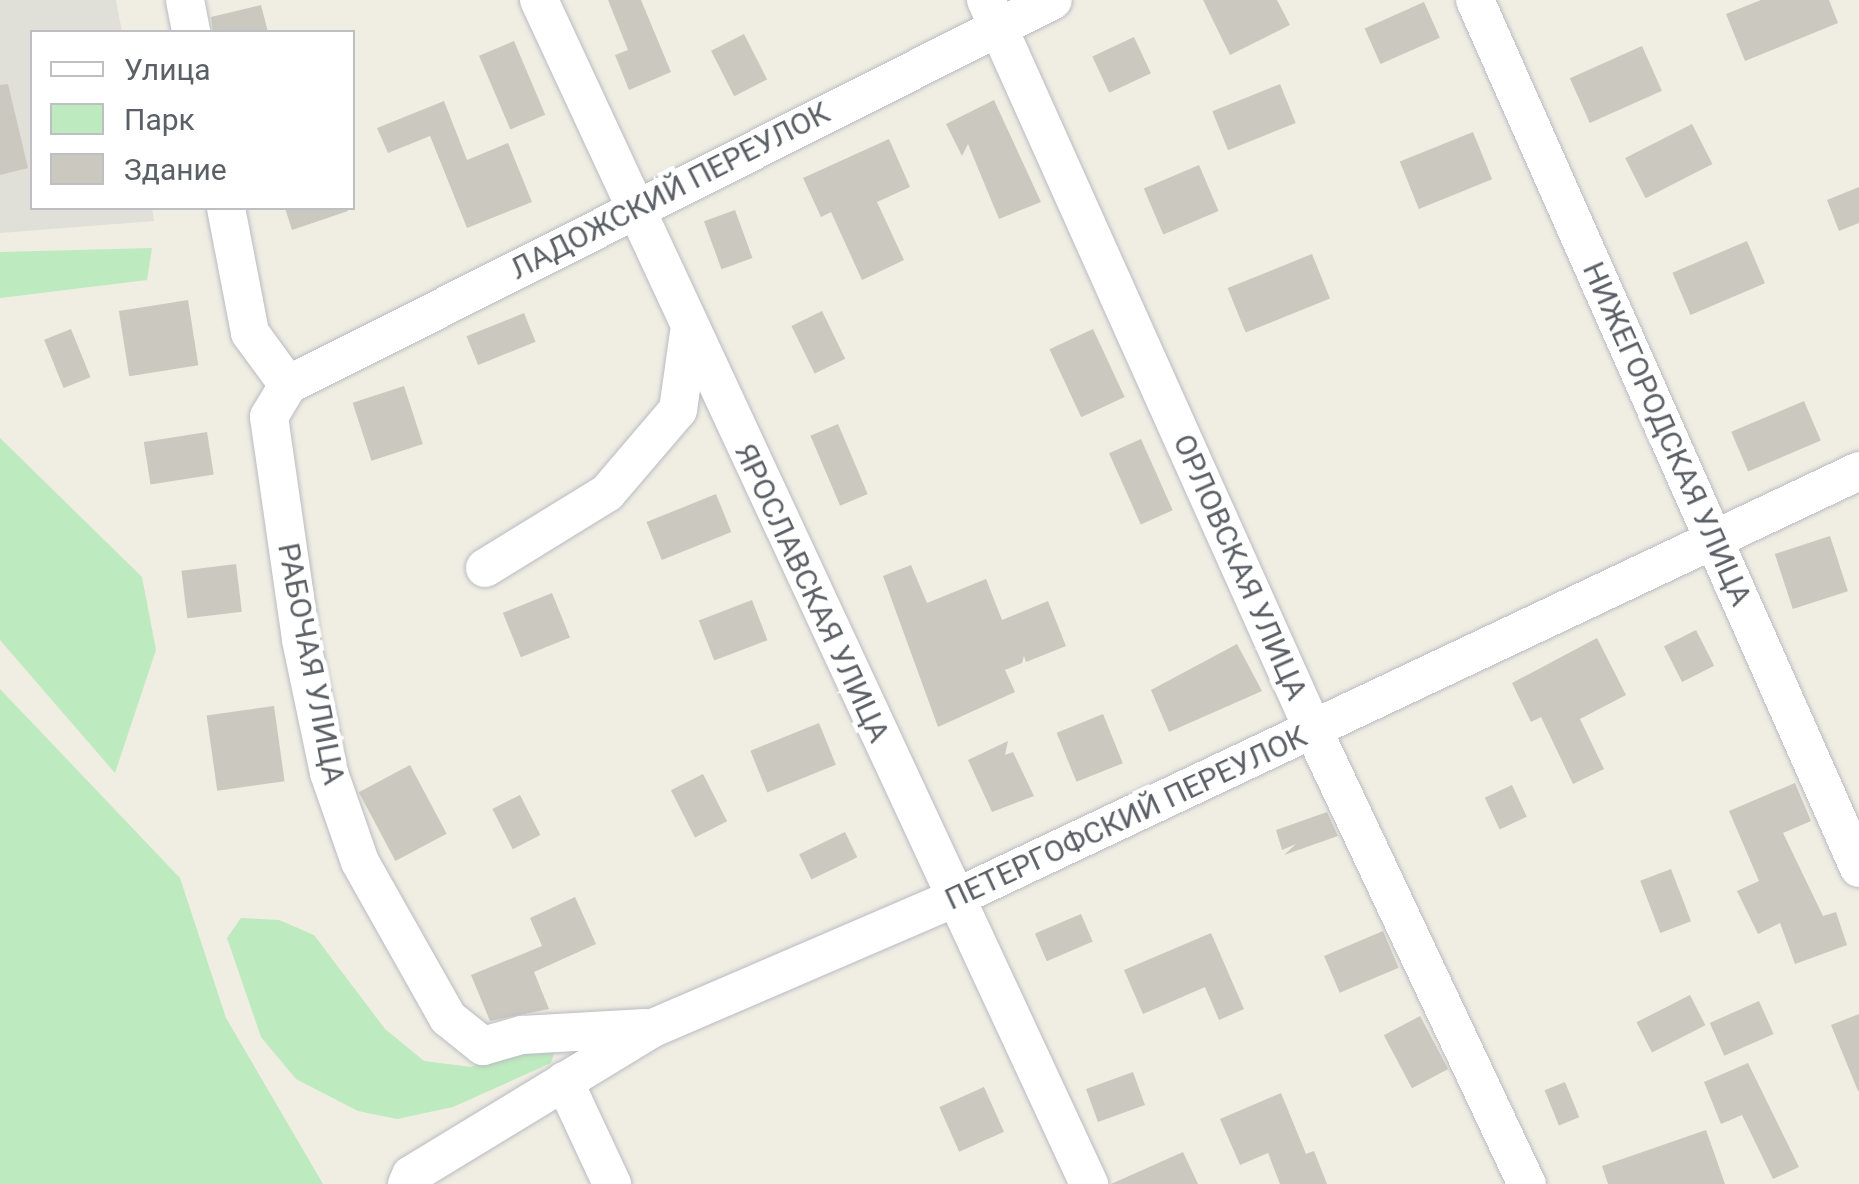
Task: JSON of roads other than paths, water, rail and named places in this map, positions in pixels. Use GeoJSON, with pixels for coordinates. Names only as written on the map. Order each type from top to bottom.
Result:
{"type":"FeatureCollection","features":[{"type":"Feature","properties":{"kind":"street"},"geometry":{"type":"LineString","coordinates":[[185,0],[191,30]]}},
{"type":"Feature","properties":{"kind":"street","name":"ЯРОСЛАВСКАЯ УЛИЦА"},"geometry":{"type":"LineString","coordinates":[[539,0],[690,333],[1089,1184]]}},
{"type":"Feature","properties":{"kind":"street","name":"ЛАДОЖСКИЙ ПЕРЕУЛОК"},"geometry":{"type":"LineString","coordinates":[[288,384],[635,208],[992,13],[1053,0]]}},
{"type":"Feature","properties":{"kind":"street","name":"НИЖЕГОРОДСКАЯ УЛИЦА"},"geometry":{"type":"LineString","coordinates":[[1475,0],[1859,868]]}},
{"type":"Feature","properties":{"kind":"street","name":"ОРЛОВСКАЯ УЛИЦА"},"geometry":{"type":"LineString","coordinates":[[992,13],[1314,732],[1526,1184]]}},
{"type":"Feature","properties":{"kind":"street"},"geometry":{"type":"LineString","coordinates":[[226,210],[250,333],[288,384]]}},
{"type":"Feature","properties":{"kind":"street"},"geometry":{"type":"LineString","coordinates":[[485,568],[607,493],[678,410],[690,333]]}},
{"type":"Feature","properties":{"kind":"street","name":"РАБОЧАЯ УЛИЦА"},"geometry":{"type":"LineString","coordinates":[[288,384],[269,417],[301,640],[329,773],[360,862],[448,1018],[483,1046],[522,1035],[653,1028]]}},
{"type":"Feature","properties":{"kind":"street","name":"ПЕТЕРГОФСКИЙ ПЕРЕУЛОК"},"geometry":{"type":"LineString","coordinates":[[406,1181],[653,1028],[955,898],[1314,732],[1859,471]]}},
{"type":"Feature","properties":{"kind":"street"},"geometry":{"type":"LineString","coordinates":[[564,1081],[612,1184]]}}]}
